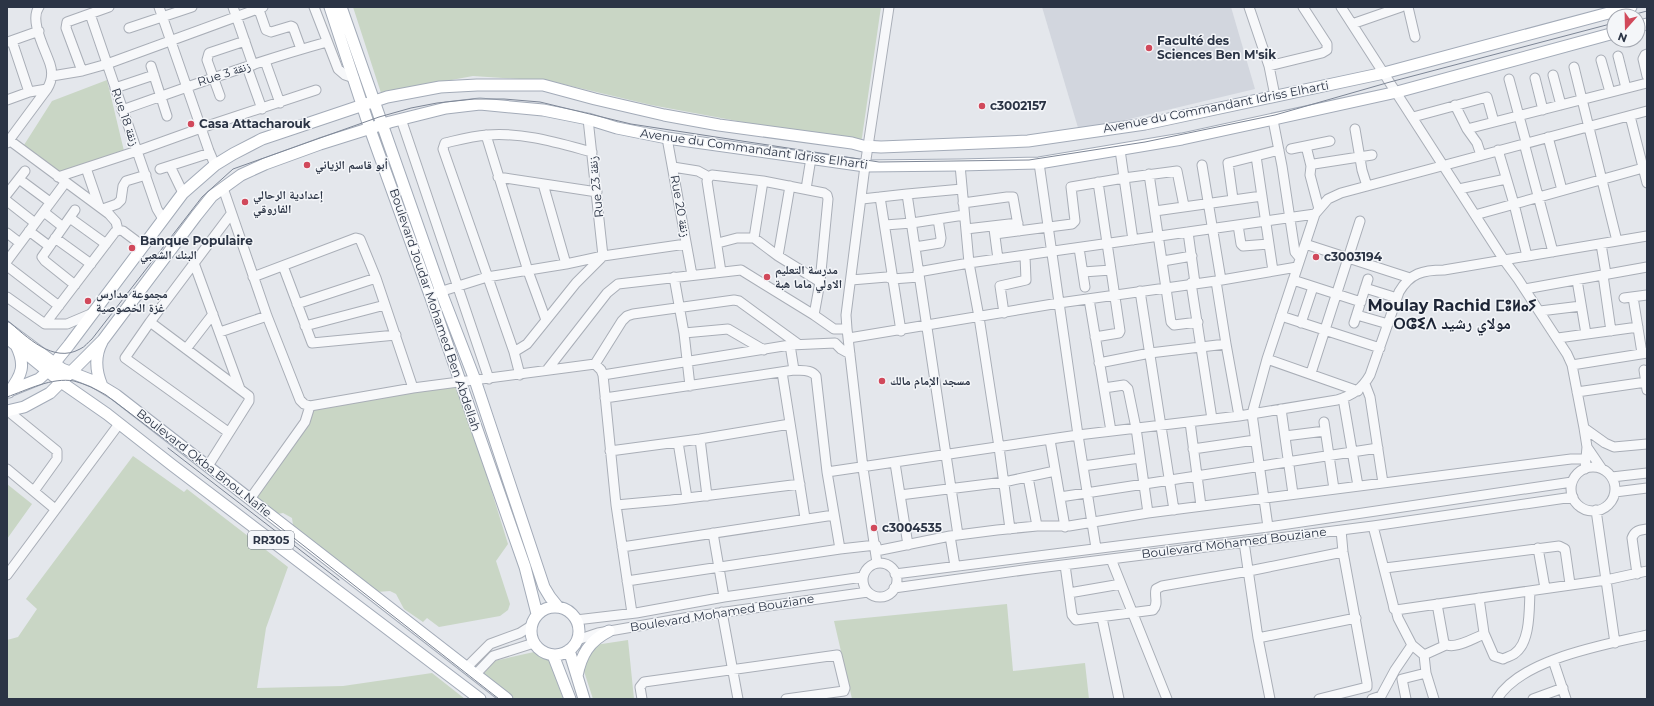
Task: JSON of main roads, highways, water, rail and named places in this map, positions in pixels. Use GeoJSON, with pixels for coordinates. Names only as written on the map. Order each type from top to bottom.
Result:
{"type":"FeatureCollection","features":[{"type":"Feature","properties":{"kind":"main road","name":"Boulevard Joudar Mohamed Ben Abdellah"},"geometry":{"type":"LineString","coordinates":[[330,7],[354,78],[382,124],[436,294],[460,382],[525,567],[537,614]]}},
{"type":"Feature","properties":{"kind":"main road","name":"Boulevard Joudar Mohamed Ben Abdellah"},"geometry":{"type":"LineString","coordinates":[[341,7],[368,103],[370,129],[436,294],[475,380],[544,587],[558,607]]}},
{"type":"Feature","properties":{"kind":"main road","name":"Avenue du Commandant Idriss Elharti"},"geometry":{"type":"LineString","coordinates":[[8,392],[39,379],[51,367],[184,193],[215,165],[232,154],[262,139],[387,97],[440,87],[477,85],[543,85],[664,115],[719,125],[868,146],[1028,142],[1145,124],[1384,73],[1631,7]]}},
{"type":"Feature","properties":{"kind":"main road","name":"Avenue du Commandant Idriss Elharti"},"geometry":{"type":"LineString","coordinates":[[50,393],[103,340],[196,216],[212,196],[222,188],[241,175],[265,164],[320,144],[382,124],[446,108],[480,104],[543,110],[588,119],[617,128],[667,138],[864,166],[1039,163],[1182,139],[1273,120],[1396,92],[1606,35]]}},
{"type":"Feature","properties":{"kind":"main road","name":"Boulevard Okba Bnou Nafie"},"geometry":{"type":"LineString","coordinates":[[7,328],[51,367],[61,382],[76,391],[480,699]]}},
{"type":"Feature","properties":{"kind":"main road"},"geometry":{"type":"LineString","coordinates":[[102,386],[97,371],[96,362],[98,350],[103,340]]}},
{"type":"Feature","properties":{"kind":"main road"},"geometry":{"type":"LineString","coordinates":[[8,392],[19,377],[21,369],[20,354],[12,341]]}},
{"type":"Feature","properties":{"kind":"main road","name":"Boulevard Okba Bnou Nafie"},"geometry":{"type":"LineString","coordinates":[[12,341],[51,367],[85,378],[116,394],[507,699]]}},
{"type":"Feature","properties":{"kind":"main road"},"geometry":{"type":"LineString","coordinates":[[8,411],[24,407],[50,393],[62,389],[76,391]]}},
{"type":"Feature","properties":{"kind":"main road"},"geometry":{"type":"LineString","coordinates":[[558,607],[566,609],[573,615],[579,628],[577,640],[569,650],[562,654],[553,654],[540,650],[534,643],[531,633],[531,626],[537,614],[546,608],[558,607]]}},
{"type":"Feature","properties":{"kind":"main road"},"geometry":{"type":"LineString","coordinates":[[577,676],[583,654],[590,644],[598,636],[609,631]]}},
{"type":"Feature","properties":{"kind":"main road"},"geometry":{"type":"LineString","coordinates":[[569,650],[584,699]]}},
{"type":"Feature","properties":{"kind":"main road"},"geometry":{"type":"LineString","coordinates":[[553,654],[570,699]]}},
{"type":"Feature","properties":{"kind":"tram line"},"geometry":{"type":"LineString","coordinates":[[7,320],[32,341],[50,351],[70,353],[82,348],[92,339],[202,197],[233,169],[379,117],[411,108],[437,103],[474,99],[504,99],[540,102],[631,124],[879,162],[1029,160],[1145,142],[1275,115],[1390,82],[1606,25]]}},
{"type":"Feature","properties":{"kind":"tram line"},"geometry":{"type":"LineString","coordinates":[[7,397],[48,382],[66,380],[74,381],[106,395],[262,513],[499,699]]}},
{"type":"Feature","properties":{"kind":"tram line"},"geometry":{"type":"LineString","coordinates":[[168,448],[339,580]]}},
{"type":"Feature","properties":{"kind":"place","name":"Faculté des Sciences Ben M'sik"},"geometry":{"type":"Point","coordinates":[1149,48]}},
{"type":"Feature","properties":{"kind":"place","name":"c3002157"},"geometry":{"type":"Point","coordinates":[982,106]}},
{"type":"Feature","properties":{"kind":"place","name":"Casa Attacharouk"},"geometry":{"type":"Point","coordinates":[191,124]}},
{"type":"Feature","properties":{"kind":"place","name":"أبو قاسم الزياني"},"geometry":{"type":"Point","coordinates":[307,165]}},
{"type":"Feature","properties":{"kind":"place","name":"إعدادية الرحالي الفاروقي"},"geometry":{"type":"Point","coordinates":[245,202]}},
{"type":"Feature","properties":{"kind":"place","name":"Banque Populaire البنك الشعبي"},"geometry":{"type":"Point","coordinates":[132,248]}},
{"type":"Feature","properties":{"kind":"place","name":"c3003194"},"geometry":{"type":"Point","coordinates":[1316,257]}},
{"type":"Feature","properties":{"kind":"place","name":"مدرسة التعليم الاولي ماما هبة"},"geometry":{"type":"Point","coordinates":[767,277]}},
{"type":"Feature","properties":{"kind":"place","name":"مجموعة مدارس غزة الخصوصية"},"geometry":{"type":"Point","coordinates":[88,301]}},
{"type":"Feature","properties":{"kind":"place","name":"مسجد الإمام مالك"},"geometry":{"type":"Point","coordinates":[882,381]}},
{"type":"Feature","properties":{"kind":"place","name":"c3004535"},"geometry":{"type":"Point","coordinates":[874,528]}},
{"type":"Feature","properties":{"kind":"district","name":"Moulay Rachid ⵎⵓⵍⴰⵢ ⵔⵛⵉⴷ مولاي رشيد"},"geometry":{"type":"Point","coordinates":[1452,314]}}]}
